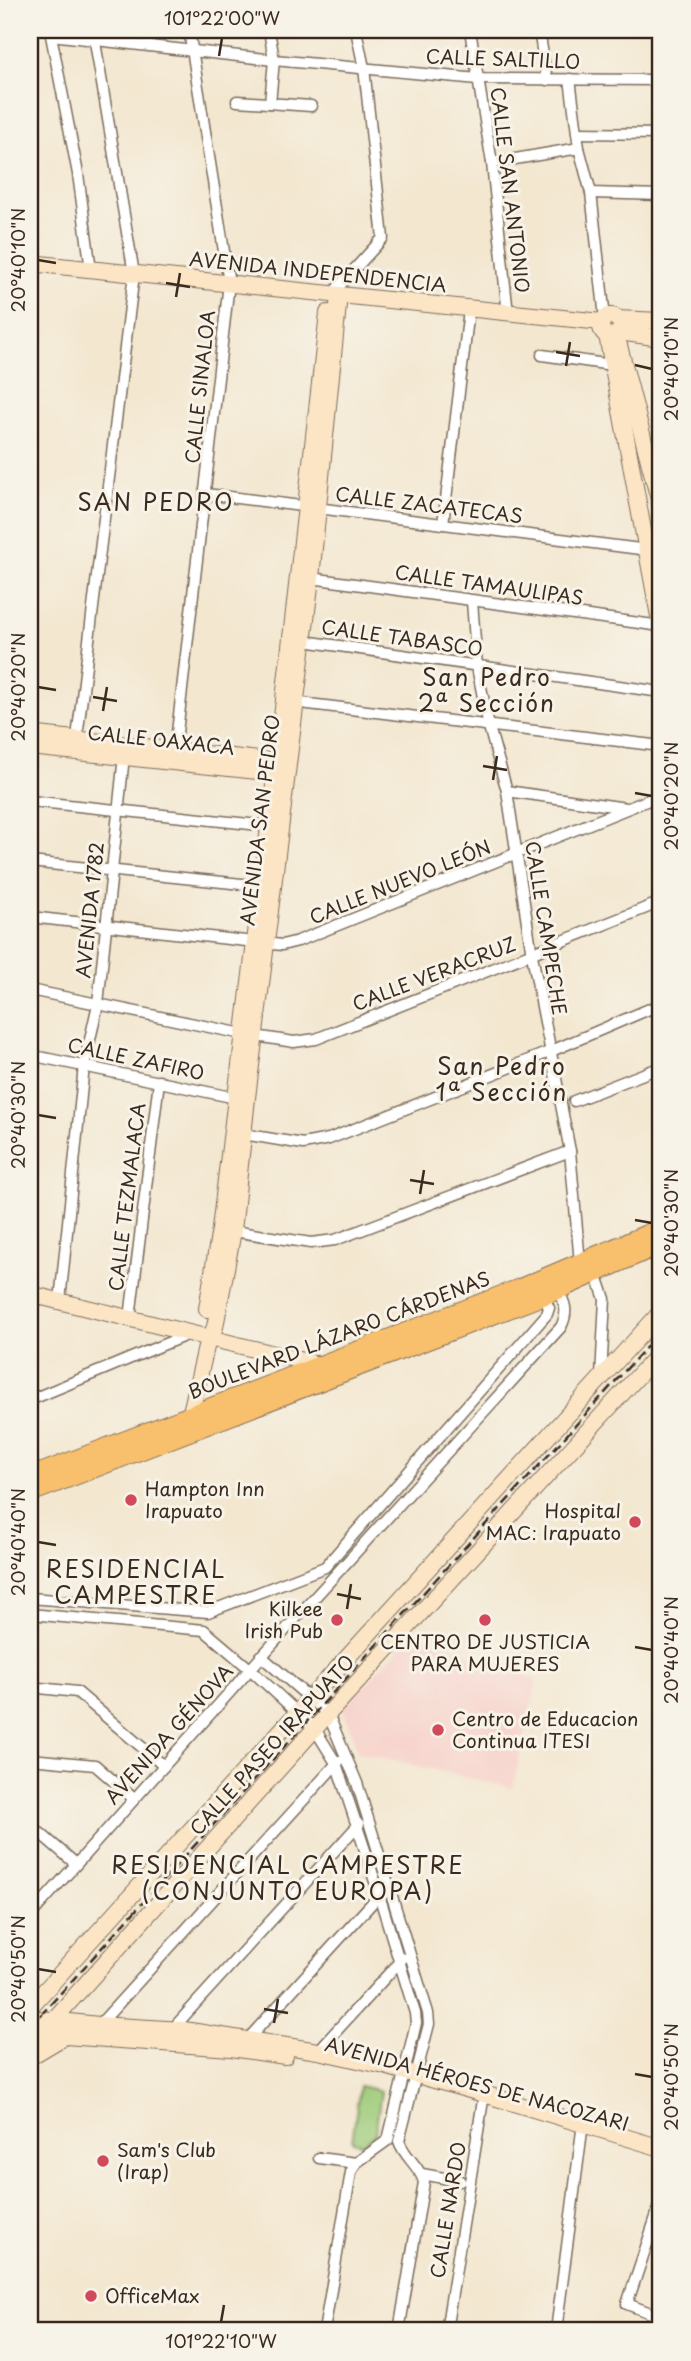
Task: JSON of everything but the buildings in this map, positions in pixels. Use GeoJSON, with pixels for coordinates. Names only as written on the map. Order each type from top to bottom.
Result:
{"type":"FeatureCollection","features":[{"type":"Feature","properties":{"kind":"main road","name":"BOULEVARD LÁZARO CÁRDENAS"},"geometry":{"type":"LineString","coordinates":[[30,1493],[321,1365],[557,1290],[580,1263],[661,1228]]}},
{"type":"Feature","properties":{"kind":"main road"},"geometry":{"type":"LineString","coordinates":[[596,1273],[594,1267],[598,1259],[622,1244]]}},
{"type":"Feature","properties":{"kind":"main road","name":"BOULEVARD LÁZARO CÁRDENAS"},"geometry":{"type":"LineString","coordinates":[[33,1476],[343,1372],[557,1290],[661,1244]]}},
{"type":"Feature","properties":{"kind":"street","name":"CALLE SINALOA"},"geometry":{"type":"LineString","coordinates":[[175,750],[229,283],[189,30]]}},
{"type":"Feature","properties":{"kind":"street"},"geometry":{"type":"LineString","coordinates":[[269,30],[274,60],[270,103]]}},
{"type":"Feature","properties":{"kind":"street"},"geometry":{"type":"LineString","coordinates":[[337,291],[383,238],[364,68],[356,30]]}},
{"type":"Feature","properties":{"kind":"street","name":"CALLE SAN ANTONIO"},"geometry":{"type":"LineString","coordinates":[[470,30],[492,163],[508,314]]}},
{"type":"Feature","properties":{"kind":"street"},"geometry":{"type":"LineString","coordinates":[[539,30],[547,80]]}},
{"type":"Feature","properties":{"kind":"street","name":"CALLE SALTILLO"},"geometry":{"type":"LineString","coordinates":[[51,33],[94,34],[193,51],[478,79],[661,80]]}},
{"type":"Feature","properties":{"kind":"street"},"geometry":{"type":"LineString","coordinates":[[51,33],[78,174],[92,270]]}},
{"type":"Feature","properties":{"kind":"street"},"geometry":{"type":"LineString","coordinates":[[87,744],[134,274],[94,34]]}},
{"type":"Feature","properties":{"kind":"street"},"geometry":{"type":"LineString","coordinates":[[570,79],[579,148],[591,193],[611,327],[612,365],[648,550],[657,580],[661,626]]}},
{"type":"Feature","properties":{"kind":"street"},"geometry":{"type":"LineString","coordinates":[[237,101],[311,106]]}},
{"type":"Feature","properties":{"kind":"street"},"geometry":{"type":"LineString","coordinates":[[577,133],[661,134]]}},
{"type":"Feature","properties":{"kind":"street"},"geometry":{"type":"LineString","coordinates":[[492,163],[579,148]]}},
{"type":"Feature","properties":{"kind":"street"},"geometry":{"type":"LineString","coordinates":[[591,193],[661,195]]}},
{"type":"Feature","properties":{"kind":"street"},"geometry":{"type":"LineString","coordinates":[[30,285],[31,263]]}},
{"type":"Feature","properties":{"kind":"street","name":"AVENIDA INDEPENDENCIA"},"geometry":{"type":"LineString","coordinates":[[31,263],[337,291],[611,327],[661,338]]}},
{"type":"Feature","properties":{"kind":"street","name":"AVENIDA SAN PEDRO"},"geometry":{"type":"LineString","coordinates":[[188,1424],[202,1339],[215,1327],[243,1134],[249,1034],[337,291]]}},
{"type":"Feature","properties":{"kind":"street"},"geometry":{"type":"LineString","coordinates":[[443,524],[469,310]]}},
{"type":"Feature","properties":{"kind":"street","name":"AVENIDA INDEPENDENCIA"},"geometry":{"type":"LineString","coordinates":[[611,327],[661,321]]}},
{"type":"Feature","properties":{"kind":"street"},"geometry":{"type":"LineString","coordinates":[[611,327],[661,507]]}},
{"type":"Feature","properties":{"kind":"street"},"geometry":{"type":"LineString","coordinates":[[542,355],[612,365]]}},
{"type":"Feature","properties":{"kind":"street","name":"CALLE ZACATECAS"},"geometry":{"type":"LineString","coordinates":[[206,494],[648,550]]}},
{"type":"Feature","properties":{"kind":"street","name":"AVENIDA SAN PEDRO"},"geometry":{"type":"LineString","coordinates":[[290,702],[304,641],[311,578],[312,508]]}},
{"type":"Feature","properties":{"kind":"street","name":"CALLE TAMAULIPAS"},"geometry":{"type":"LineString","coordinates":[[311,578],[661,626]]}},
{"type":"Feature","properties":{"kind":"street","name":"CALLE CAMPECHE"},"geometry":{"type":"LineString","coordinates":[[472,601],[477,667],[489,727],[507,791],[532,955],[570,1151],[580,1263]]}},
{"type":"Feature","properties":{"kind":"street","name":"CALLE TABASCO"},"geometry":{"type":"LineString","coordinates":[[304,641],[661,692]]}},
{"type":"Feature","properties":{"kind":"street"},"geometry":{"type":"LineString","coordinates":[[290,702],[661,746]]}},
{"type":"Feature","properties":{"kind":"street","name":"CALLE OAXACA"},"geometry":{"type":"LineString","coordinates":[[30,734],[87,744],[175,750],[282,768]]}},
{"type":"Feature","properties":{"kind":"street","name":"CALLE OAXACA"},"geometry":{"type":"LineString","coordinates":[[30,747],[87,744],[124,756],[282,768]]}},
{"type":"Feature","properties":{"kind":"street","name":"AVENIDA 1782"},"geometry":{"type":"LineString","coordinates":[[60,1301],[83,1066],[98,1004],[124,756]]}},
{"type":"Feature","properties":{"kind":"street","name":"AVENIDA SAN PEDRO"},"geometry":{"type":"LineString","coordinates":[[260,944],[261,886],[269,826],[282,768]]}},
{"type":"Feature","properties":{"kind":"street"},"geometry":{"type":"LineString","coordinates":[[507,791],[629,808]]}},
{"type":"Feature","properties":{"kind":"street","name":"CALLE NUEVO LEÓN"},"geometry":{"type":"LineString","coordinates":[[30,917],[282,945],[298,941],[661,796]]}},
{"type":"Feature","properties":{"kind":"street"},"geometry":{"type":"LineString","coordinates":[[30,801],[269,826]]}},
{"type":"Feature","properties":{"kind":"street"},"geometry":{"type":"LineString","coordinates":[[30,862],[261,886]]}},
{"type":"Feature","properties":{"kind":"street","name":"CALLE VERACRUZ"},"geometry":{"type":"LineString","coordinates":[[30,990],[294,1042],[316,1039],[661,902]]}},
{"type":"Feature","properties":{"kind":"street"},"geometry":{"type":"LineString","coordinates":[[243,1134],[303,1144],[328,1139],[550,1052],[661,1004]]}},
{"type":"Feature","properties":{"kind":"street","name":"AVENIDA SAN PEDRO"},"geometry":{"type":"LineString","coordinates":[[227,1230],[236,1098],[249,1034]]}},
{"type":"Feature","properties":{"kind":"street","name":"CALLE ZAFIRO"},"geometry":{"type":"LineString","coordinates":[[30,1055],[236,1098]]}},
{"type":"Feature","properties":{"kind":"street"},"geometry":{"type":"LineString","coordinates":[[575,1101],[661,1067]]}},
{"type":"Feature","properties":{"kind":"street","name":"CALLE TEZMALACA"},"geometry":{"type":"LineString","coordinates":[[130,1318],[159,1081]]}},
{"type":"Feature","properties":{"kind":"street"},"geometry":{"type":"LineString","coordinates":[[227,1230],[311,1243],[335,1240],[570,1151]]}},
{"type":"Feature","properties":{"kind":"street"},"geometry":{"type":"LineString","coordinates":[[596,1273],[605,1299],[600,1381]]}},
{"type":"Feature","properties":{"kind":"street"},"geometry":{"type":"LineString","coordinates":[[30,1598],[208,1612],[325,1567],[547,1314],[557,1290]]}},
{"type":"Feature","properties":{"kind":"street","name":"AVENIDA GÉNOVA"},"geometry":{"type":"LineString","coordinates":[[30,1916],[261,1656],[561,1327],[566,1317],[557,1290]]}},
{"type":"Feature","properties":{"kind":"street"},"geometry":{"type":"LineString","coordinates":[[30,1294],[343,1372]]}},
{"type":"Feature","properties":{"kind":"street","name":"CALLE PASEO IRAPUATO"},"geometry":{"type":"LineString","coordinates":[[30,2007],[661,1312]]}},
{"type":"Feature","properties":{"kind":"street"},"geometry":{"type":"LineString","coordinates":[[30,1400],[202,1339]]}},
{"type":"Feature","properties":{"kind":"street","name":"CALLE PASEO IRAPUATO"},"geometry":{"type":"LineString","coordinates":[[30,2046],[35,2031],[54,2020],[328,1714],[661,1350]]}},
{"type":"Feature","properties":{"kind":"street"},"geometry":{"type":"LineString","coordinates":[[422,1455],[435,1467]]}},
{"type":"Feature","properties":{"kind":"street"},"geometry":{"type":"LineString","coordinates":[[30,1456],[33,1476]]}},
{"type":"Feature","properties":{"kind":"street"},"geometry":{"type":"LineString","coordinates":[[325,1567],[335,1575]]}},
{"type":"Feature","properties":{"kind":"street"},"geometry":{"type":"LineString","coordinates":[[204,1630],[203,1620],[208,1612]]}},
{"type":"Feature","properties":{"kind":"street"},"geometry":{"type":"LineString","coordinates":[[30,1614],[204,1630],[315,1729],[336,1763],[400,1962],[416,2023],[398,2141],[422,2174],[423,2191],[399,2331]]}},
{"type":"Feature","properties":{"kind":"street"},"geometry":{"type":"LineString","coordinates":[[261,1656],[328,1714],[347,1755],[368,1816],[428,2013],[429,2024],[388,2140],[356,2163],[351,2172],[324,2331]]}},
{"type":"Feature","properties":{"kind":"street"},"geometry":{"type":"LineString","coordinates":[[30,1687],[77,1692],[164,1766]]}},
{"type":"Feature","properties":{"kind":"street"},"geometry":{"type":"LineString","coordinates":[[100,2032],[336,1763],[347,1755]]}},
{"type":"Feature","properties":{"kind":"street"},"geometry":{"type":"LineString","coordinates":[[30,1759],[95,1765],[134,1799]]}},
{"type":"Feature","properties":{"kind":"street"},"geometry":{"type":"LineString","coordinates":[[177,2024],[368,1816]]}},
{"type":"Feature","properties":{"kind":"street"},"geometry":{"type":"LineString","coordinates":[[30,1832],[40,1833],[76,1864]]}},
{"type":"Feature","properties":{"kind":"street"},"geometry":{"type":"LineString","coordinates":[[248,2039],[390,1884]]}},
{"type":"Feature","properties":{"kind":"street"},"geometry":{"type":"LineString","coordinates":[[318,2051],[410,1950]]}},
{"type":"Feature","properties":{"kind":"street","name":"AVENIDA HÉROES DE NACOZARI"},"geometry":{"type":"LineString","coordinates":[[30,2018],[54,2020],[114,2034],[153,2028],[248,2039],[318,2051],[661,2148]]}},
{"type":"Feature","properties":{"kind":"street","name":"AVENIDA HÉROES DE NACOZARI"},"geometry":{"type":"LineString","coordinates":[[35,2031],[65,2036],[100,2032],[232,2048],[409,2078]]}},
{"type":"Feature","properties":{"kind":"street"},"geometry":{"type":"LineString","coordinates":[[30,2057],[65,2036]]}},
{"type":"Feature","properties":{"kind":"street","name":"CALLE NARDO"},"geometry":{"type":"LineString","coordinates":[[446,2331],[483,2099]]}},
{"type":"Feature","properties":{"kind":"street"},"geometry":{"type":"LineString","coordinates":[[556,2331],[583,2128]]}},
{"type":"Feature","properties":{"kind":"street","name":"AVENIDA HÉROES DE NACOZARI"},"geometry":{"type":"LineString","coordinates":[[583,2128],[661,2157]]}},
{"type":"Feature","properties":{"kind":"street"},"geometry":{"type":"LineString","coordinates":[[319,2158],[356,2163]]}},
{"type":"Feature","properties":{"kind":"street"},"geometry":{"type":"LineString","coordinates":[[422,2174],[460,2181]]}},
{"type":"Feature","properties":{"kind":"street"},"geometry":{"type":"LineString","coordinates":[[661,2202],[657,2230],[627,2304],[661,2317]]}},
{"type":"Feature","properties":{"kind":"shaded area","name":"Centro de Educacion Continua ITESI"},"geometry":{"type":"Polygon","coordinates":[[[413,1634],[537,1680],[513,1788],[358,1752],[343,1708],[413,1634]]]}},
{"type":"Feature","properties":{"kind":"green space"},"geometry":{"type":"Polygon","coordinates":[[[360,2086],[381,2091],[375,2134],[363,2144],[352,2141],[360,2086]]]}},
{"type":"Feature","properties":{"kind":"railway"},"geometry":{"type":"LineString","coordinates":[[30,2027],[661,1331]]}},
{"type":"Feature","properties":{"kind":"place","name":"Hampton Inn Irapuato"},"geometry":{"type":"Point","coordinates":[131,1500]}},
{"type":"Feature","properties":{"kind":"place","name":"Hospital MAC: Irapuato"},"geometry":{"type":"Point","coordinates":[635,1522]}},
{"type":"Feature","properties":{"kind":"place","name":"Kilkee Irish Pub"},"geometry":{"type":"Point","coordinates":[337,1620]}},
{"type":"Feature","properties":{"kind":"place","name":"CENTRO DE JUSTICIA PARA MUJERES"},"geometry":{"type":"Point","coordinates":[485,1620]}},
{"type":"Feature","properties":{"kind":"place","name":"Centro de Educacion Continua ITESI"},"geometry":{"type":"Point","coordinates":[438,1730]}},
{"type":"Feature","properties":{"kind":"place","name":"Sam's Club (Irap)"},"geometry":{"type":"Point","coordinates":[103,2161]}},
{"type":"Feature","properties":{"kind":"place","name":"OfficeMax"},"geometry":{"type":"Point","coordinates":[91,2296]}},
{"type":"Feature","properties":{"kind":"district","name":"SAN PEDRO"},"geometry":{"type":"Point","coordinates":[156,503]}},
{"type":"Feature","properties":{"kind":"district","name":"San Pedro 2ª Sección"},"geometry":{"type":"Point","coordinates":[487,691]}},
{"type":"Feature","properties":{"kind":"district","name":"San Pedro 1ª Sección"},"geometry":{"type":"Point","coordinates":[502,1080]}},
{"type":"Feature","properties":{"kind":"district","name":"RESIDENCIAL CAMPESTRE"},"geometry":{"type":"Point","coordinates":[136,1583]}},
{"type":"Feature","properties":{"kind":"district","name":"RESIDENCIAL CAMPESTRE (CONJUNTO EUROPA)"},"geometry":{"type":"Point","coordinates":[288,1879]}}]}
